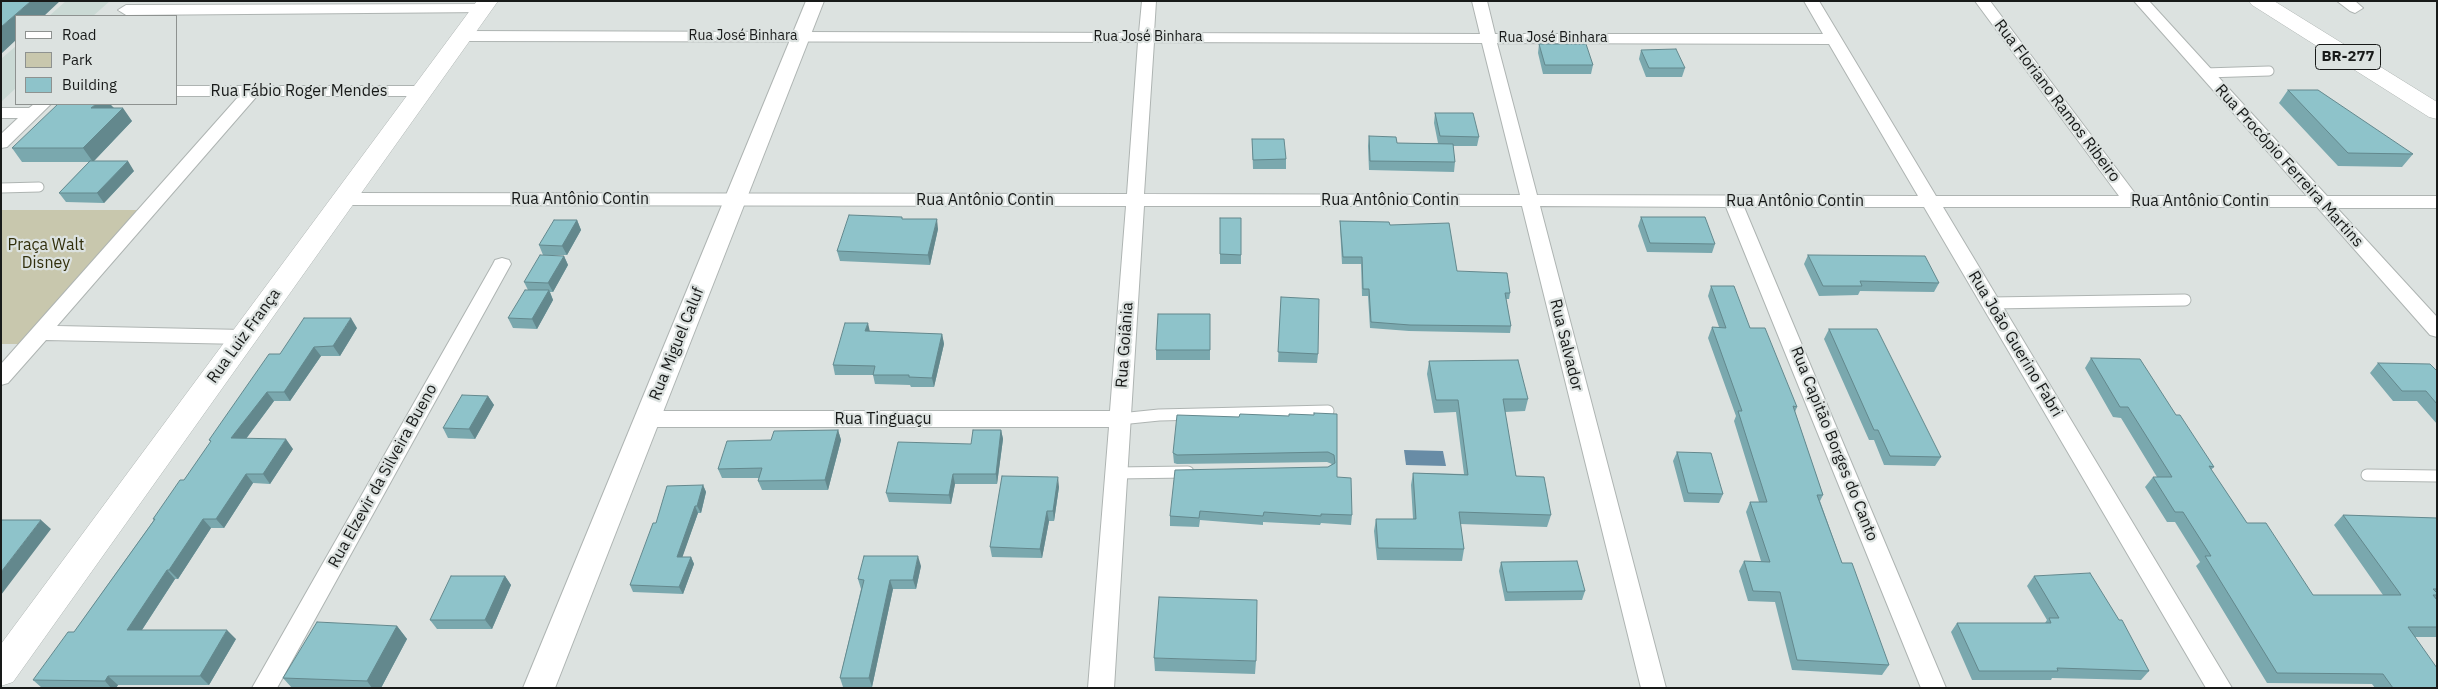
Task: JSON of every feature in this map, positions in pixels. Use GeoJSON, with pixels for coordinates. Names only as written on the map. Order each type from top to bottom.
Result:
{"type":"FeatureCollection","features":[{"type":"Feature","properties":{"kind":"main road","name":"BR-277"},"geometry":{"type":"LineString","coordinates":[[2259,1],[2437,112]]}},
{"type":"Feature","properties":{"kind":"main road","name":"BR-277"},"geometry":{"type":"LineString","coordinates":[[2286,1],[2437,94]]}},
{"type":"Feature","properties":{"kind":"main road","name":"Rua Luiz França"},"geometry":{"type":"LineString","coordinates":[[1,671],[485,5]]}},
{"type":"Feature","properties":{"kind":"street","name":"Rua Miguel Caluf"},"geometry":{"type":"LineString","coordinates":[[539,688],[815,1]]}},
{"type":"Feature","properties":{"kind":"street","name":"Rua Goiânia"},"geometry":{"type":"LineString","coordinates":[[1101,688],[1149,1]]}},
{"type":"Feature","properties":{"kind":"street","name":"Rua Salvador"},"geometry":{"type":"LineString","coordinates":[[1478,1],[1654,688]]}},
{"type":"Feature","properties":{"kind":"street","name":"Rua João Guerino Fabri"},"geometry":{"type":"LineString","coordinates":[[1811,1],[2220,688]]}},
{"type":"Feature","properties":{"kind":"street","name":"Rua Floriano Ramos Ribeiro"},"geometry":{"type":"LineString","coordinates":[[1982,1],[2132,202]]}},
{"type":"Feature","properties":{"kind":"street","name":"Rua Procópio Ferreira Martins"},"geometry":{"type":"LineString","coordinates":[[2141,1],[2437,330]]}},
{"type":"Feature","properties":{"kind":"street"},"geometry":{"type":"LineString","coordinates":[[130,5],[485,5]]}},
{"type":"Feature","properties":{"kind":"street","name":"Rua José Binhara"},"geometry":{"type":"LineString","coordinates":[[462,36],[1833,39]]}},
{"type":"Feature","properties":{"kind":"street","name":"Rua Fábio Roger Mendes"},"geometry":{"type":"LineString","coordinates":[[178,91],[422,91]]}},
{"type":"Feature","properties":{"kind":"street"},"geometry":{"type":"LineString","coordinates":[[1,378],[252,91]]}},
{"type":"Feature","properties":{"kind":"street"},"geometry":{"type":"LineString","coordinates":[[1,113],[38,109]]}},
{"type":"Feature","properties":{"kind":"street"},"geometry":{"type":"LineString","coordinates":[[1,143],[38,109]]}},
{"type":"Feature","properties":{"kind":"street","name":"Rua Antônio Contin"},"geometry":{"type":"LineString","coordinates":[[344,199],[2437,202]]}},
{"type":"Feature","properties":{"kind":"street","name":"Rua Capitão Borges do Canto"},"geometry":{"type":"LineString","coordinates":[[1733,201],[1934,688]]}},
{"type":"Feature","properties":{"kind":"street","name":"Rua Elzevir da Silveira Bueno"},"geometry":{"type":"LineString","coordinates":[[264,688],[502,264]]}},
{"type":"Feature","properties":{"kind":"street"},"geometry":{"type":"LineString","coordinates":[[40,333],[244,337]]}},
{"type":"Feature","properties":{"kind":"street","name":"Rua Tinguaçu"},"geometry":{"type":"LineString","coordinates":[[647,419],[1120,419]]}},
{"type":"Feature","properties":{"kind":"lane"},"geometry":{"type":"LineString","coordinates":[[2205,72],[2269,71]]}},
{"type":"Feature","properties":{"kind":"lane"},"geometry":{"type":"LineString","coordinates":[[1,188],[39,187]]}},
{"type":"Feature","properties":{"kind":"lane"},"geometry":{"type":"LineString","coordinates":[[1991,303],[2185,300]]}},
{"type":"Feature","properties":{"kind":"lane"},"geometry":{"type":"LineString","coordinates":[[1120,419],[1158,415],[1328,411]]}},
{"type":"Feature","properties":{"kind":"lane"},"geometry":{"type":"LineString","coordinates":[[1116,473],[1199,472]]}},
{"type":"Feature","properties":{"kind":"lane"},"geometry":{"type":"LineString","coordinates":[[2367,475],[2437,476]]}},
{"type":"Feature","properties":{"kind":"shaded area"},"geometry":{"type":"Polygon","coordinates":[[[66,1],[110,1],[94,15],[50,15],[66,1]]]}},
{"type":"Feature","properties":{"kind":"shaded area"},"geometry":{"type":"Polygon","coordinates":[[[15,47],[15,89],[1,102],[1,59],[15,47]]]}},
{"type":"Feature","properties":{"kind":"green space","name":"Praça Walt Disney"},"geometry":{"type":"Polygon","coordinates":[[[1,210],[143,210],[27,344],[1,344],[1,210]]]}},
{"type":"Feature","properties":{"kind":"water"},"geometry":{"type":"Polygon","coordinates":[[[1404,450],[1443,451],[1446,466],[1406,465],[1404,450]]]}},
{"type":"Feature","properties":{"kind":"building"},"geometry":{"type":"Polygon","coordinates":[[[1,1],[31,1],[1,27],[1,1]]]}},
{"type":"Feature","properties":{"kind":"building"},"geometry":{"type":"Polygon","coordinates":[[[1539,44],[1586,44],[1593,65],[1545,65],[1539,44]]]}},
{"type":"Feature","properties":{"kind":"building"},"geometry":{"type":"Polygon","coordinates":[[[1676,49],[1685,68],[1649,68],[1641,50],[1676,49]]]}},
{"type":"Feature","properties":{"kind":"building"},"geometry":{"type":"Polygon","coordinates":[[[2288,90],[2318,90],[2413,154],[2348,153],[2288,90]]]}},
{"type":"Feature","properties":{"kind":"building"},"geometry":{"type":"Polygon","coordinates":[[[57,105],[95,105],[91,108],[123,108],[83,148],[12,148],[57,105]]]}},
{"type":"Feature","properties":{"kind":"building"},"geometry":{"type":"Polygon","coordinates":[[[1435,113],[1473,113],[1479,137],[1440,136],[1435,113]]]}},
{"type":"Feature","properties":{"kind":"building"},"geometry":{"type":"Polygon","coordinates":[[[1369,136],[1396,137],[1397,143],[1453,144],[1455,162],[1370,161],[1369,136]]]}},
{"type":"Feature","properties":{"kind":"building"},"geometry":{"type":"Polygon","coordinates":[[[1252,139],[1284,139],[1286,159],[1253,160],[1252,139]]]}},
{"type":"Feature","properties":{"kind":"building"},"geometry":{"type":"Polygon","coordinates":[[[90,161],[128,161],[97,193],[59,193],[90,161]]]}},
{"type":"Feature","properties":{"kind":"building"},"geometry":{"type":"Polygon","coordinates":[[[849,215],[902,217],[902,219],[937,219],[928,255],[837,251],[849,215]]]}},
{"type":"Feature","properties":{"kind":"building"},"geometry":{"type":"Polygon","coordinates":[[[1641,217],[1705,217],[1715,244],[1650,243],[1641,217]]]}},
{"type":"Feature","properties":{"kind":"building"},"geometry":{"type":"Polygon","coordinates":[[[1220,218],[1241,218],[1241,255],[1220,254],[1220,218]]]}},
{"type":"Feature","properties":{"kind":"building"},"geometry":{"type":"Polygon","coordinates":[[[554,220],[577,220],[562,246],[539,245],[554,220]]]}},
{"type":"Feature","properties":{"kind":"building"},"geometry":{"type":"Polygon","coordinates":[[[1340,221],[1389,222],[1390,225],[1449,223],[1457,271],[1507,273],[1510,293],[1505,293],[1511,326],[1410,325],[1371,322],[1369,289],[1363,289],[1362,257],[1343,257],[1340,221]]]}},
{"type":"Feature","properties":{"kind":"building"},"geometry":{"type":"Polygon","coordinates":[[[540,255],[564,256],[548,283],[524,282],[540,255]]]}},
{"type":"Feature","properties":{"kind":"building"},"geometry":{"type":"Polygon","coordinates":[[[1808,255],[1925,256],[1939,283],[1860,281],[1862,286],[1823,286],[1808,255]]]}},
{"type":"Feature","properties":{"kind":"building"},"geometry":{"type":"Polygon","coordinates":[[[1711,286],[1734,286],[1750,328],[1765,328],[1797,407],[1793,406],[1823,495],[1817,495],[1842,563],[1852,563],[1889,665],[1797,660],[1780,592],[1753,591],[1744,561],[1770,562],[1750,502],[1767,502],[1738,411],[1742,411],[1712,327],[1726,328],[1711,286]]]}},
{"type":"Feature","properties":{"kind":"building"},"geometry":{"type":"Polygon","coordinates":[[[525,290],[549,290],[532,319],[508,318],[525,290]]]}},
{"type":"Feature","properties":{"kind":"building"},"geometry":{"type":"Polygon","coordinates":[[[1281,297],[1319,299],[1318,354],[1278,352],[1281,297]]]}},
{"type":"Feature","properties":{"kind":"building"},"geometry":{"type":"Polygon","coordinates":[[[1158,314],[1210,314],[1210,350],[1156,350],[1158,314]]]}},
{"type":"Feature","properties":{"kind":"building"},"geometry":{"type":"Polygon","coordinates":[[[304,318],[351,318],[333,346],[314,347],[284,392],[267,392],[231,438],[286,439],[263,474],[246,474],[216,519],[203,519],[127,630],[227,630],[200,676],[108,676],[105,681],[33,680],[68,632],[74,632],[155,519],[153,519],[180,480],[184,480],[211,441],[209,440],[269,354],[280,354],[304,318]]]}},
{"type":"Feature","properties":{"kind":"building"},"geometry":{"type":"Polygon","coordinates":[[[845,323],[868,323],[865,331],[942,334],[932,378],[909,377],[909,375],[873,375],[875,366],[833,365],[845,323]]]}},
{"type":"Feature","properties":{"kind":"building"},"geometry":{"type":"Polygon","coordinates":[[[1829,329],[1877,329],[1941,457],[1890,456],[1878,430],[1874,430],[1829,329]]]}},
{"type":"Feature","properties":{"kind":"building"},"geometry":{"type":"Polygon","coordinates":[[[2091,358],[2140,359],[2176,415],[2180,415],[2214,467],[2209,466],[2247,523],[2266,523],[2313,595],[2401,595],[2343,515],[2437,518],[2437,589],[2433,589],[2437,595],[2433,595],[2437,600],[2437,627],[2408,627],[2437,668],[2437,688],[2393,688],[2383,674],[2277,673],[2205,556],[2211,556],[2183,512],[2175,512],[2153,477],[2172,477],[2128,407],[2120,407],[2091,358]]]}},
{"type":"Feature","properties":{"kind":"building"},"geometry":{"type":"Polygon","coordinates":[[[1518,360],[1528,399],[1503,399],[1516,476],[1544,477],[1551,515],[1459,512],[1464,549],[1378,548],[1376,519],[1416,519],[1413,473],[1468,475],[1458,400],[1436,400],[1429,361],[1518,360]]]}},
{"type":"Feature","properties":{"kind":"building"},"geometry":{"type":"Polygon","coordinates":[[[2378,363],[2430,364],[2437,371],[2437,404],[2426,391],[2402,391],[2378,363]]]}},
{"type":"Feature","properties":{"kind":"building"},"geometry":{"type":"Polygon","coordinates":[[[462,395],[488,396],[469,429],[443,428],[462,395]]]}},
{"type":"Feature","properties":{"kind":"building"},"geometry":{"type":"Polygon","coordinates":[[[1314,413],[1337,414],[1337,477],[1351,478],[1352,515],[1321,514],[1321,516],[1264,512],[1263,516],[1200,511],[1199,518],[1170,516],[1175,470],[1328,467],[1335,463],[1334,455],[1328,452],[1177,455],[1173,453],[1177,415],[1239,417],[1240,414],[1289,416],[1289,414],[1314,415],[1314,413]]]}},
{"type":"Feature","properties":{"kind":"building"},"geometry":{"type":"Polygon","coordinates":[[[838,430],[825,480],[758,481],[762,468],[718,469],[727,441],[771,440],[774,431],[838,430]]]}},
{"type":"Feature","properties":{"kind":"building"},"geometry":{"type":"Polygon","coordinates":[[[973,430],[1001,430],[996,474],[953,474],[949,495],[886,493],[898,442],[971,444],[973,430]]]}},
{"type":"Feature","properties":{"kind":"building"},"geometry":{"type":"Polygon","coordinates":[[[1677,452],[1711,453],[1723,494],[1688,493],[1677,452]]]}},
{"type":"Feature","properties":{"kind":"building"},"geometry":{"type":"Polygon","coordinates":[[[1002,476],[1058,477],[1053,511],[1047,511],[1040,549],[990,547],[1002,476]]]}},
{"type":"Feature","properties":{"kind":"building"},"geometry":{"type":"Polygon","coordinates":[[[703,485],[677,557],[691,557],[679,587],[630,585],[653,523],[656,523],[667,486],[703,485]]]}},
{"type":"Feature","properties":{"kind":"building"},"geometry":{"type":"Polygon","coordinates":[[[1,520],[41,520],[1,572],[1,520]]]}},
{"type":"Feature","properties":{"kind":"building"},"geometry":{"type":"Polygon","coordinates":[[[864,556],[918,556],[913,580],[890,580],[869,678],[840,678],[864,580],[858,579],[864,556]]]}},
{"type":"Feature","properties":{"kind":"building"},"geometry":{"type":"Polygon","coordinates":[[[1577,561],[1585,591],[1507,592],[1501,562],[1577,561]]]}},
{"type":"Feature","properties":{"kind":"building"},"geometry":{"type":"Polygon","coordinates":[[[2090,573],[2119,620],[2122,620],[2149,671],[2057,668],[2058,671],[1979,671],[1957,623],[2051,623],[2049,618],[2059,618],[2034,576],[2090,573]]]}},
{"type":"Feature","properties":{"kind":"building"},"geometry":{"type":"Polygon","coordinates":[[[451,576],[505,576],[485,620],[430,620],[451,576]]]}},
{"type":"Feature","properties":{"kind":"building"},"geometry":{"type":"Polygon","coordinates":[[[1159,597],[1257,600],[1256,661],[1154,658],[1159,597]]]}},
{"type":"Feature","properties":{"kind":"building"},"geometry":{"type":"Polygon","coordinates":[[[317,622],[397,626],[367,681],[283,678],[317,622]]]}}]}
